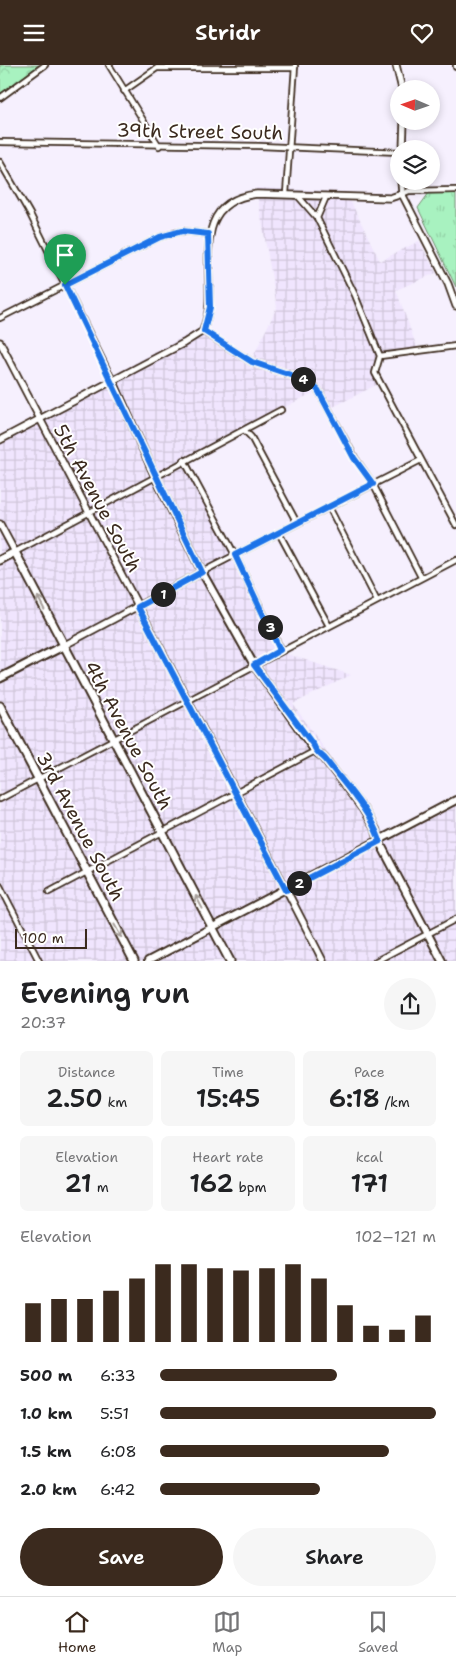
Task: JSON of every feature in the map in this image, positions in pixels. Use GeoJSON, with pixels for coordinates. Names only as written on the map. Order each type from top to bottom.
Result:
{"type":"FeatureCollection","features":[{"type":"Feature","properties":{"kind":"main road"},"geometry":{"type":"LineString","coordinates":[[113,381],[155,476],[202,572],[254,665],[314,746],[315,751],[324,758],[363,809],[376,830],[442,961]]}},
{"type":"Feature","properties":{"kind":"main road"},"geometry":{"type":"LineString","coordinates":[[0,560],[15,553]]}},
{"type":"Feature","properties":{"kind":"main road","name":"4th Avenue South"},"geometry":{"type":"LineString","coordinates":[[15,553],[230,961]]}},
{"type":"Feature","properties":{"kind":"main road"},"geometry":{"type":"LineString","coordinates":[[0,679],[63,646]]}},
{"type":"Feature","properties":{"kind":"main road","name":"3rd Avenue South"},"geometry":{"type":"LineString","coordinates":[[0,706],[134,961]]}},
{"type":"Feature","properties":{"kind":"main road"},"geometry":{"type":"LineString","coordinates":[[148,961],[456,801]]}},
{"type":"Feature","properties":{"kind":"street"},"geometry":{"type":"LineString","coordinates":[[0,98],[45,65]]}},
{"type":"Feature","properties":{"kind":"street"},"geometry":{"type":"LineString","coordinates":[[109,65],[159,146]]}},
{"type":"Feature","properties":{"kind":"street"},"geometry":{"type":"LineString","coordinates":[[396,65],[400,80]]}},
{"type":"Feature","properties":{"kind":"street"},"geometry":{"type":"LineString","coordinates":[[124,91],[156,68],[295,67],[286,194]]}},
{"type":"Feature","properties":{"kind":"street","name":"39th Street South"},"geometry":{"type":"LineString","coordinates":[[0,142],[390,152]]}},
{"type":"Feature","properties":{"kind":"street"},"geometry":{"type":"LineString","coordinates":[[0,162],[30,215],[113,381]]}},
{"type":"Feature","properties":{"kind":"street"},"geometry":{"type":"LineString","coordinates":[[402,190],[448,284],[456,306]]}},
{"type":"Feature","properties":{"kind":"street"},"geometry":{"type":"LineString","coordinates":[[0,440],[204,331],[210,307],[208,234],[219,211],[231,201],[244,195],[286,194],[298,196],[390,198],[409,191],[456,190]]}},
{"type":"Feature","properties":{"kind":"street"},"geometry":{"type":"LineString","coordinates":[[298,196],[317,218],[355,295],[380,356],[375,373],[456,525]]}},
{"type":"Feature","properties":{"kind":"street"},"geometry":{"type":"LineString","coordinates":[[317,218],[326,197]]}},
{"type":"Feature","properties":{"kind":"street"},"geometry":{"type":"LineString","coordinates":[[0,318],[160,237],[182,231],[208,234]]}},
{"type":"Feature","properties":{"kind":"street"},"geometry":{"type":"LineString","coordinates":[[204,331],[252,362],[306,380],[318,390],[354,458],[373,484],[421,577]]}},
{"type":"Feature","properties":{"kind":"street","name":"5th Avenue South"},"geometry":{"type":"LineString","coordinates":[[0,342],[322,961]]}},
{"type":"Feature","properties":{"kind":"street"},"geometry":{"type":"LineString","coordinates":[[380,356],[456,346]]}},
{"type":"Feature","properties":{"kind":"street"},"geometry":{"type":"LineString","coordinates":[[15,553],[184,460],[245,431],[246,427],[281,410]]}},
{"type":"Feature","properties":{"kind":"street"},"geometry":{"type":"LineString","coordinates":[[245,431],[251,437],[297,523]]}},
{"type":"Feature","properties":{"kind":"street"},"geometry":{"type":"LineString","coordinates":[[184,460],[235,555],[280,650]]}},
{"type":"Feature","properties":{"kind":"street"},"geometry":{"type":"LineString","coordinates":[[63,646],[202,572],[421,460]]}},
{"type":"Feature","properties":{"kind":"street"},"geometry":{"type":"LineString","coordinates":[[329,507],[377,601]]}},
{"type":"Feature","properties":{"kind":"street","name":"4th Avenue South"},"geometry":{"type":"LineString","coordinates":[[0,524],[15,553]]}},
{"type":"Feature","properties":{"kind":"street"},"geometry":{"type":"LineString","coordinates":[[279,533],[329,626]]}},
{"type":"Feature","properties":{"kind":"street"},"geometry":{"type":"LineString","coordinates":[[0,799],[280,650],[456,560]]}},
{"type":"Feature","properties":{"kind":"street"},"geometry":{"type":"LineString","coordinates":[[49,893],[163,834],[315,751]]}},
{"type":"Feature","properties":{"kind":"street"},"geometry":{"type":"LineString","coordinates":[[0,887],[39,961]]}},
{"type":"Feature","properties":{"kind":"street"},"geometry":{"type":"LineString","coordinates":[[376,961],[456,919]]}},
{"type":"Feature","properties":{"kind":"shaded area"},"geometry":{"type":"Polygon","coordinates":[[[256,188],[346,192],[380,261],[419,241],[436,273],[396,290],[419,353],[382,358],[378,384],[331,408],[321,389],[182,458],[284,653],[351,675],[293,704],[388,839],[456,804],[456,961],[0,961],[0,436],[200,328],[252,359],[277,307],[256,188]]]}},
{"type":"Feature","properties":{"kind":"green space"},"geometry":{"type":"Polygon","coordinates":[[[0,65],[39,65],[0,94],[0,65]]]}},
{"type":"Feature","properties":{"kind":"green space"},"geometry":{"type":"Polygon","coordinates":[[[429,193],[456,193],[456,287],[418,208],[429,193]]]}},
{"type":"Feature","properties":{"kind":"route"},"geometry":{"type":"LineString","coordinates":[[182,231],[208,234],[210,307],[204,331],[252,362],[306,380],[318,390],[354,458],[373,484],[235,555],[280,650],[254,665],[314,746],[315,751],[324,758],[363,809],[376,830],[380,841],[286,890],[138,607],[202,572],[155,476],[113,381],[65,285],[160,237],[182,231]]}}]}
